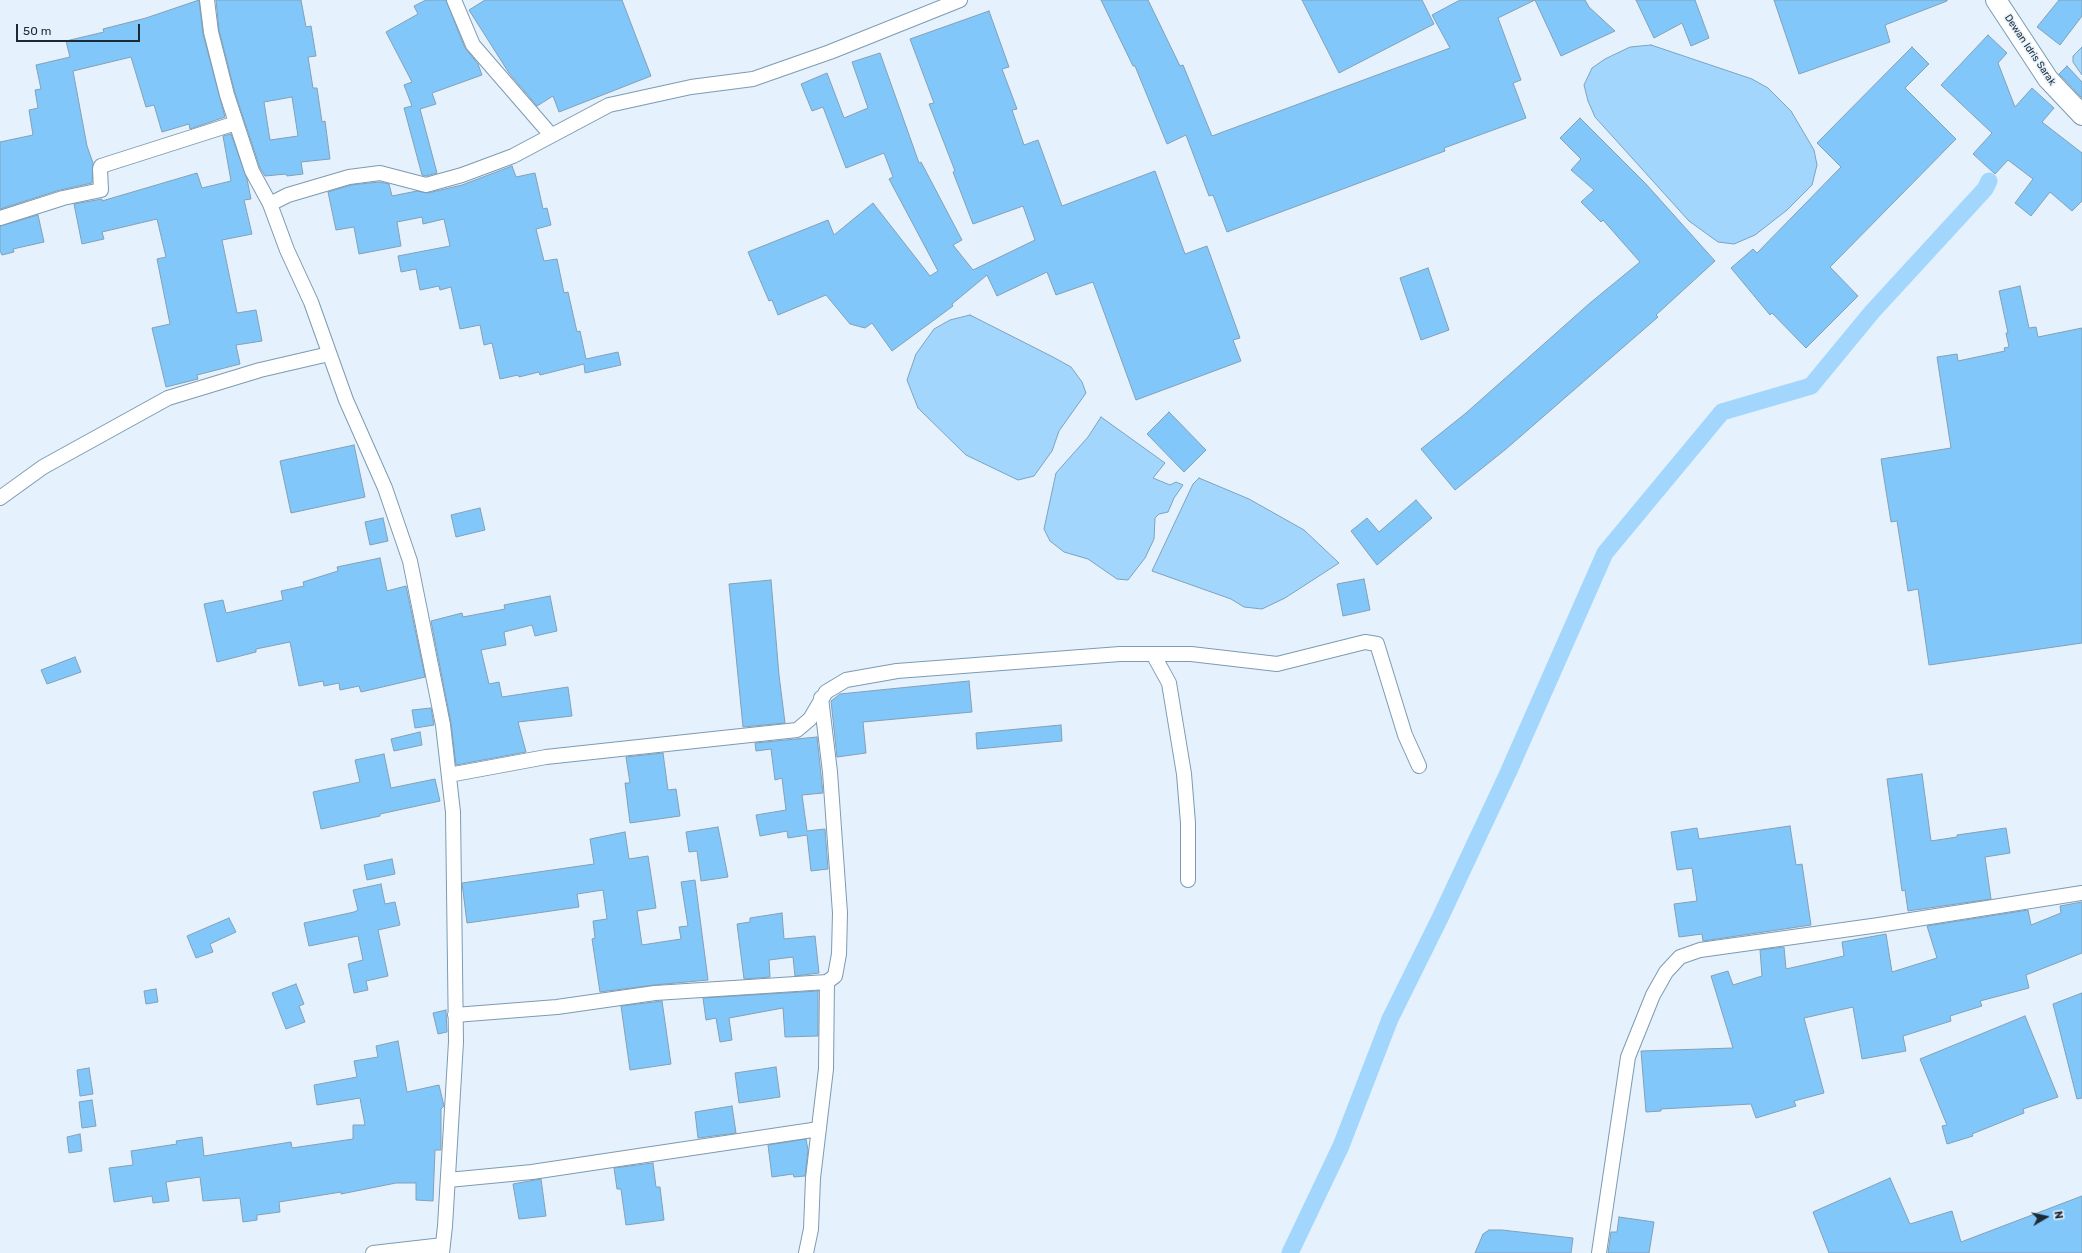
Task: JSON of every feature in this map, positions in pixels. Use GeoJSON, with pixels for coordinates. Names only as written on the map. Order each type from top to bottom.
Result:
{"type":"FeatureCollection","features":[{"type":"Feature","properties":{"kind":"main road","name":"Dewan Idris Sarak"},"geometry":{"type":"LineString","coordinates":[[1996,0],[2048,80],[2082,115]]}},
{"type":"Feature","properties":{"kind":"street"},"geometry":{"type":"LineString","coordinates":[[207,0],[211,32],[236,123],[252,171],[270,204],[287,250],[311,302],[346,400],[385,488],[410,561],[443,725],[452,812],[456,1042],[448,1180],[442,1249],[373,1253]]}},
{"type":"Feature","properties":{"kind":"street"},"geometry":{"type":"LineString","coordinates":[[454,0],[473,45],[552,136]]}},
{"type":"Feature","properties":{"kind":"street"},"geometry":{"type":"LineString","coordinates":[[270,204],[288,195],[349,177],[380,173],[426,185],[462,175],[513,156],[609,105],[691,87],[753,79],[830,52],[960,0]]}},
{"type":"Feature","properties":{"kind":"street"},"geometry":{"type":"LineString","coordinates":[[0,218],[63,198],[101,190],[101,166],[236,123]]}},
{"type":"Feature","properties":{"kind":"street"},"geometry":{"type":"LineString","coordinates":[[0,498],[43,467],[168,398],[260,370],[330,354]]}},
{"type":"Feature","properties":{"kind":"street"},"geometry":{"type":"LineString","coordinates":[[449,776],[546,757],[797,730],[810,719],[821,698],[826,692],[846,680],[896,671],[966,667],[1064,657],[1153,654],[1190,654],[1277,664],[1365,642],[1377,644],[1405,735],[1419,766]]}},
{"type":"Feature","properties":{"kind":"street"},"geometry":{"type":"LineString","coordinates":[[1153,654],[1169,683],[1184,774],[1188,822],[1188,880]]}},
{"type":"Feature","properties":{"kind":"street"},"geometry":{"type":"LineString","coordinates":[[455,1015],[557,1006],[655,992],[826,982],[835,976],[839,954],[840,913],[830,772],[821,698]]}},
{"type":"Feature","properties":{"kind":"street"},"geometry":{"type":"LineString","coordinates":[[1599,1253],[1628,1057],[1653,995],[1666,972],[1680,957],[1708,949],[1879,925],[2082,893]]}},
{"type":"Feature","properties":{"kind":"street"},"geometry":{"type":"LineString","coordinates":[[806,1253],[810,1229],[813,1178],[826,1069],[826,982]]}},
{"type":"Feature","properties":{"kind":"street"},"geometry":{"type":"LineString","coordinates":[[448,1180],[532,1172],[819,1129]]}},
{"type":"Feature","properties":{"kind":"water"},"geometry":{"type":"Polygon","coordinates":[[[1651,45],[1752,79],[1768,88],[1791,111],[1814,150],[1817,165],[1812,185],[1787,210],[1755,235],[1734,244],[1718,242],[1689,221],[1595,117],[1588,101],[1584,85],[1592,68],[1605,59],[1630,47],[1651,45]]]}},
{"type":"Feature","properties":{"kind":"water"},"geometry":{"type":"Polygon","coordinates":[[[2082,47],[2082,75],[2073,62],[2073,56],[2082,47]]]}},
{"type":"Feature","properties":{"kind":"water"},"geometry":{"type":"Polygon","coordinates":[[[970,315],[1071,367],[1082,382],[1086,393],[1059,431],[1052,451],[1034,476],[1018,480],[966,455],[918,408],[907,380],[916,354],[934,329],[950,320],[970,315]]]}},
{"type":"Feature","properties":{"kind":"water"},"geometry":{"type":"Polygon","coordinates":[[[1101,417],[1165,463],[1153,478],[1170,485],[1176,482],[1183,485],[1174,498],[1168,512],[1159,514],[1155,518],[1154,539],[1145,558],[1128,580],[1117,579],[1088,559],[1064,552],[1050,541],[1044,529],[1056,473],[1088,437],[1101,417]]]}},
{"type":"Feature","properties":{"kind":"water"},"geometry":{"type":"Polygon","coordinates":[[[1199,478],[1249,499],[1304,530],[1339,563],[1285,598],[1262,609],[1244,607],[1231,599],[1152,571],[1193,484],[1199,478]]]}},
{"type":"Feature","properties":{"kind":"building"},"geometry":{"type":"Polygon","coordinates":[[[199,0],[203,34],[225,117],[190,129],[189,124],[162,132],[154,105],[146,107],[131,57],[73,71],[87,146],[93,163],[92,183],[60,190],[0,209],[0,142],[33,135],[29,110],[38,108],[35,90],[41,89],[36,65],[70,57],[66,41],[104,32],[103,29],[146,18],[199,0]]]}},
{"type":"Feature","properties":{"kind":"building"},"geometry":{"type":"Polygon","coordinates":[[[216,0],[301,0],[306,27],[311,26],[316,56],[308,57],[313,88],[317,88],[322,122],[325,121],[330,159],[301,162],[303,174],[265,176],[260,168],[235,93],[219,30],[216,0]],[[292,97],[264,102],[270,140],[298,136],[292,97]]]}},
{"type":"Feature","properties":{"kind":"building"},"geometry":{"type":"Polygon","coordinates":[[[426,0],[446,0],[465,48],[478,64],[482,75],[432,93],[436,104],[420,109],[437,173],[426,176],[422,175],[404,108],[412,106],[404,85],[412,82],[386,32],[418,14],[414,6],[426,0]]]}},
{"type":"Feature","properties":{"kind":"building"},"geometry":{"type":"Polygon","coordinates":[[[485,0],[622,0],[651,76],[559,112],[553,96],[537,106],[509,73],[469,10],[485,0]]]}},
{"type":"Feature","properties":{"kind":"building"},"geometry":{"type":"Polygon","coordinates":[[[1101,0],[1148,0],[1180,66],[1183,65],[1212,136],[1450,48],[1432,15],[1460,0],[1535,0],[1498,18],[1521,80],[1513,83],[1526,118],[1444,148],[1445,151],[1227,232],[1213,195],[1209,196],[1186,135],[1167,144],[1135,66],[1133,66],[1101,0]]]}},
{"type":"Feature","properties":{"kind":"building"},"geometry":{"type":"Polygon","coordinates":[[[1302,0],[1422,0],[1434,24],[1339,73],[1302,0]]]}},
{"type":"Feature","properties":{"kind":"building"},"geometry":{"type":"Polygon","coordinates":[[[1535,0],[1585,0],[1589,7],[1615,31],[1561,56],[1535,0]]]}},
{"type":"Feature","properties":{"kind":"building"},"geometry":{"type":"Polygon","coordinates":[[[1636,0],[1695,0],[1709,38],[1691,46],[1682,23],[1654,38],[1636,0]]]}},
{"type":"Feature","properties":{"kind":"building"},"geometry":{"type":"Polygon","coordinates":[[[1774,0],[1947,1],[1885,25],[1890,42],[1799,74],[1774,0]]]}},
{"type":"Feature","properties":{"kind":"building"},"geometry":{"type":"Polygon","coordinates":[[[2059,0],[2082,0],[2082,16],[2060,45],[2037,27],[2059,0]]]}},
{"type":"Feature","properties":{"kind":"building"},"geometry":{"type":"Polygon","coordinates":[[[989,11],[1009,67],[1002,69],[1017,109],[1012,110],[1024,145],[1038,140],[1062,206],[1155,171],[1185,254],[1207,246],[1240,338],[1233,340],[1241,361],[1136,400],[1093,282],[1056,295],[1047,272],[997,296],[987,275],[952,304],[953,306],[892,351],[872,323],[865,328],[850,324],[826,295],[778,315],[772,300],[769,301],[748,252],[828,220],[834,235],[873,203],[930,276],[938,271],[889,179],[893,177],[884,153],[846,168],[823,107],[812,111],[801,84],[827,73],[844,118],[868,108],[852,62],[880,53],[919,163],[921,162],[962,240],[953,245],[973,270],[1035,240],[1023,206],[973,224],[953,172],[955,171],[929,104],[934,103],[910,39],[989,11]]]}},
{"type":"Feature","properties":{"kind":"building"},"geometry":{"type":"Polygon","coordinates":[[[1988,35],[2007,53],[1998,63],[2015,107],[2032,88],[2054,108],[2042,122],[2082,153],[2082,201],[2072,211],[2050,192],[2031,216],[2015,203],[2033,179],[2008,160],[1995,174],[1973,154],[1992,133],[1941,85],[1988,35]]]}},
{"type":"Feature","properties":{"kind":"building"},"geometry":{"type":"Polygon","coordinates":[[[1912,47],[1929,64],[1905,88],[1956,139],[1830,267],[1858,296],[1806,348],[1772,313],[1770,315],[1731,268],[1753,249],[1757,253],[1841,167],[1817,143],[1912,47]]]}},
{"type":"Feature","properties":{"kind":"building"},"geometry":{"type":"Polygon","coordinates":[[[2067,66],[2082,82],[2082,98],[2059,74],[2067,66]]]}},
{"type":"Feature","properties":{"kind":"building"},"geometry":{"type":"Polygon","coordinates":[[[1580,118],[1646,184],[1715,261],[1656,315],[1658,317],[1506,449],[1455,490],[1421,449],[1466,413],[1590,303],[1640,262],[1603,220],[1601,222],[1581,202],[1594,190],[1571,170],[1581,159],[1560,138],[1580,118]]]}},
{"type":"Feature","properties":{"kind":"building"},"geometry":{"type":"Polygon","coordinates":[[[231,134],[247,179],[251,199],[244,200],[252,234],[222,240],[237,313],[256,310],[262,341],[236,345],[240,364],[197,375],[198,379],[166,387],[152,328],[170,324],[157,259],[166,257],[157,219],[102,232],[104,239],[82,244],[74,204],[102,199],[102,201],[197,173],[202,188],[231,181],[223,136],[231,134]]]}},
{"type":"Feature","properties":{"kind":"building"},"geometry":{"type":"Polygon","coordinates":[[[512,166],[516,177],[535,173],[543,209],[547,208],[551,225],[536,229],[544,261],[557,259],[564,293],[568,292],[577,332],[580,331],[586,359],[618,352],[621,365],[585,373],[584,364],[540,375],[539,372],[519,377],[518,375],[500,379],[492,343],[484,345],[480,325],[460,329],[451,287],[440,290],[439,286],[420,290],[416,269],[401,272],[398,256],[450,246],[444,219],[423,224],[422,217],[397,222],[401,246],[359,254],[354,227],[336,230],[328,192],[351,185],[379,182],[389,184],[392,196],[417,191],[428,193],[462,185],[512,166]]]}},
{"type":"Feature","properties":{"kind":"building"},"geometry":{"type":"Polygon","coordinates":[[[38,215],[44,242],[13,249],[14,252],[2,255],[0,251],[0,226],[38,215]]]}},
{"type":"Feature","properties":{"kind":"building"},"geometry":{"type":"Polygon","coordinates":[[[1428,268],[1449,330],[1421,340],[1400,278],[1428,268]]]}},
{"type":"Feature","properties":{"kind":"building"},"geometry":{"type":"Polygon","coordinates":[[[2020,286],[2029,328],[2036,327],[2038,337],[2082,328],[2082,643],[1929,665],[1918,589],[1908,591],[1897,521],[1891,522],[1881,459],[1951,448],[1937,357],[1957,354],[1958,361],[2005,351],[2004,348],[2009,347],[2006,333],[2008,333],[1999,291],[2020,286]]]}},
{"type":"Feature","properties":{"kind":"building"},"geometry":{"type":"Polygon","coordinates":[[[1169,412],[1206,450],[1184,472],[1147,434],[1169,412]]]}},
{"type":"Feature","properties":{"kind":"building"},"geometry":{"type":"Polygon","coordinates":[[[354,445],[365,497],[291,513],[280,461],[354,445]]]}},
{"type":"Feature","properties":{"kind":"building"},"geometry":{"type":"Polygon","coordinates":[[[1416,500],[1432,518],[1377,565],[1351,531],[1367,518],[1379,532],[1416,500]]]}},
{"type":"Feature","properties":{"kind":"building"},"geometry":{"type":"Polygon","coordinates":[[[480,508],[485,530],[456,537],[451,515],[480,508]]]}},
{"type":"Feature","properties":{"kind":"building"},"geometry":{"type":"Polygon","coordinates":[[[383,518],[388,541],[370,545],[365,522],[383,518]]]}},
{"type":"Feature","properties":{"kind":"building"},"geometry":{"type":"Polygon","coordinates":[[[380,558],[387,591],[406,586],[425,677],[361,692],[359,686],[340,690],[339,683],[324,686],[323,681],[299,686],[290,642],[256,649],[256,652],[217,662],[204,604],[223,600],[226,613],[283,600],[281,591],[304,586],[303,582],[338,571],[337,567],[380,558]]]}},
{"type":"Feature","properties":{"kind":"building"},"geometry":{"type":"Polygon","coordinates":[[[1364,579],[1370,610],[1343,616],[1337,584],[1364,579]]]}},
{"type":"Feature","properties":{"kind":"building"},"geometry":{"type":"Polygon","coordinates":[[[771,580],[779,675],[785,723],[743,727],[729,584],[771,580]]]}},
{"type":"Feature","properties":{"kind":"building"},"geometry":{"type":"Polygon","coordinates":[[[550,596],[557,631],[535,636],[532,625],[504,632],[506,645],[481,650],[489,684],[499,682],[502,697],[568,687],[572,716],[518,722],[526,752],[456,765],[451,723],[431,621],[462,613],[463,617],[505,609],[504,605],[550,596]]]}},
{"type":"Feature","properties":{"kind":"building"},"geometry":{"type":"Polygon","coordinates":[[[75,657],[81,672],[47,684],[41,670],[75,657]]]}},
{"type":"Feature","properties":{"kind":"building"},"geometry":{"type":"Polygon","coordinates":[[[969,681],[972,712],[863,722],[866,753],[837,757],[831,701],[840,694],[969,681]]]}},
{"type":"Feature","properties":{"kind":"building"},"geometry":{"type":"Polygon","coordinates":[[[431,708],[434,725],[415,728],[412,710],[431,708]]]}},
{"type":"Feature","properties":{"kind":"building"},"geometry":{"type":"Polygon","coordinates":[[[1061,725],[1062,741],[977,749],[976,733],[1061,725]]]}},
{"type":"Feature","properties":{"kind":"building"},"geometry":{"type":"Polygon","coordinates":[[[420,732],[422,745],[394,751],[391,739],[420,732]]]}},
{"type":"Feature","properties":{"kind":"building"},"geometry":{"type":"Polygon","coordinates":[[[817,737],[823,793],[802,795],[807,831],[825,829],[828,869],[811,871],[807,835],[788,838],[787,831],[760,836],[756,815],[786,810],[782,778],[775,780],[771,749],[756,751],[755,743],[817,737]]]}},
{"type":"Feature","properties":{"kind":"building"},"geometry":{"type":"Polygon","coordinates":[[[663,753],[668,790],[676,789],[680,816],[630,823],[625,783],[630,783],[626,757],[663,753]]]}},
{"type":"Feature","properties":{"kind":"building"},"geometry":{"type":"Polygon","coordinates":[[[384,754],[391,788],[435,779],[440,801],[321,829],[313,792],[360,782],[355,760],[384,754]]]}},
{"type":"Feature","properties":{"kind":"building"},"geometry":{"type":"Polygon","coordinates":[[[1922,774],[1931,841],[1957,837],[1957,835],[2006,828],[2010,853],[1985,857],[1991,899],[1908,911],[1905,890],[1902,891],[1887,779],[1922,774]]]}},
{"type":"Feature","properties":{"kind":"building"},"geometry":{"type":"Polygon","coordinates":[[[1790,826],[1796,865],[1802,864],[1811,925],[1703,941],[1702,934],[1679,937],[1674,904],[1697,901],[1692,868],[1677,870],[1671,832],[1697,828],[1699,839],[1790,826]]]}},
{"type":"Feature","properties":{"kind":"building"},"geometry":{"type":"Polygon","coordinates":[[[718,827],[728,877],[701,881],[697,851],[689,852],[686,832],[718,827]]]}},
{"type":"Feature","properties":{"kind":"building"},"geometry":{"type":"Polygon","coordinates":[[[625,832],[629,859],[648,856],[656,908],[637,911],[642,945],[681,939],[679,927],[688,926],[681,882],[695,880],[708,980],[600,992],[592,939],[595,938],[593,921],[607,919],[603,890],[577,894],[579,907],[467,923],[462,883],[594,864],[590,839],[625,832]]]}},
{"type":"Feature","properties":{"kind":"building"},"geometry":{"type":"Polygon","coordinates":[[[392,859],[395,874],[367,880],[364,865],[392,859]]]}},
{"type":"Feature","properties":{"kind":"building"},"geometry":{"type":"Polygon","coordinates":[[[381,884],[385,904],[395,902],[400,925],[378,930],[388,976],[366,981],[368,990],[354,993],[348,964],[363,960],[358,936],[309,946],[304,923],[358,910],[353,890],[381,884]]]}},
{"type":"Feature","properties":{"kind":"building"},"geometry":{"type":"Polygon","coordinates":[[[2082,902],[2082,953],[2026,975],[2029,988],[1980,1001],[1982,1006],[1950,1016],[1951,1021],[1903,1036],[1906,1051],[1862,1059],[1853,1007],[1804,1018],[1824,1093],[1794,1101],[1796,1106],[1756,1118],[1751,1104],[1661,1109],[1661,1111],[1646,1112],[1641,1051],[1733,1048],[1711,976],[1728,971],[1733,985],[1762,976],[1760,950],[1784,947],[1786,969],[1844,956],[1842,942],[1886,934],[1892,972],[1937,958],[1927,926],[2028,910],[2031,925],[2061,913],[2060,906],[2082,902]]]}},
{"type":"Feature","properties":{"kind":"building"},"geometry":{"type":"Polygon","coordinates":[[[782,913],[784,939],[815,936],[819,973],[795,976],[793,957],[769,960],[770,977],[744,979],[737,924],[750,922],[750,918],[782,913]]]}},
{"type":"Feature","properties":{"kind":"building"},"geometry":{"type":"Polygon","coordinates":[[[229,918],[236,932],[210,944],[213,952],[196,958],[187,936],[229,918]]]}},
{"type":"Feature","properties":{"kind":"building"},"geometry":{"type":"Polygon","coordinates":[[[296,984],[304,1004],[299,1006],[305,1022],[286,1029],[272,993],[296,984]]]}},
{"type":"Feature","properties":{"kind":"building"},"geometry":{"type":"Polygon","coordinates":[[[156,989],[158,1002],[146,1004],[144,991],[156,989]]]}},
{"type":"Feature","properties":{"kind":"building"},"geometry":{"type":"Polygon","coordinates":[[[818,991],[818,1036],[785,1037],[783,1008],[729,1018],[732,1040],[720,1042],[716,1018],[706,1020],[703,998],[818,991]]]}},
{"type":"Feature","properties":{"kind":"building"},"geometry":{"type":"Polygon","coordinates":[[[2082,993],[2082,1098],[2077,1099],[2053,1004],[2082,993]]]}},
{"type":"Feature","properties":{"kind":"building"},"geometry":{"type":"Polygon","coordinates":[[[662,1001],[671,1064],[630,1070],[621,1006],[662,1001]]]}},
{"type":"Feature","properties":{"kind":"building"},"geometry":{"type":"Polygon","coordinates":[[[446,1010],[447,1032],[438,1034],[433,1013],[446,1010]]]}},
{"type":"Feature","properties":{"kind":"building"},"geometry":{"type":"Polygon","coordinates":[[[2025,1016],[2058,1097],[2023,1109],[2024,1113],[1972,1134],[1973,1136],[1947,1144],[1942,1126],[1947,1125],[1920,1059],[2025,1016]]]}},
{"type":"Feature","properties":{"kind":"building"},"geometry":{"type":"Polygon","coordinates":[[[398,1041],[407,1092],[439,1085],[444,1106],[441,1109],[441,1150],[435,1150],[433,1201],[416,1200],[416,1183],[396,1183],[341,1194],[341,1192],[279,1202],[280,1212],[257,1215],[257,1220],[243,1222],[240,1198],[203,1201],[200,1177],[166,1182],[169,1201],[153,1203],[152,1196],[114,1202],[109,1168],[133,1165],[131,1151],[177,1144],[176,1141],[202,1137],[204,1156],[291,1142],[292,1148],[353,1139],[353,1125],[365,1125],[360,1098],[317,1105],[314,1085],[357,1077],[354,1061],[378,1057],[376,1046],[398,1041]]]}},
{"type":"Feature","properties":{"kind":"building"},"geometry":{"type":"Polygon","coordinates":[[[776,1067],[780,1097],[739,1103],[735,1073],[776,1067]]]}},
{"type":"Feature","properties":{"kind":"building"},"geometry":{"type":"Polygon","coordinates":[[[89,1068],[93,1094],[80,1096],[77,1070],[89,1068]]]}},
{"type":"Feature","properties":{"kind":"building"},"geometry":{"type":"Polygon","coordinates":[[[92,1100],[96,1126],[82,1128],[79,1102],[92,1100]]]}},
{"type":"Feature","properties":{"kind":"building"},"geometry":{"type":"Polygon","coordinates":[[[732,1106],[736,1133],[698,1138],[695,1112],[732,1106]]]}},
{"type":"Feature","properties":{"kind":"building"},"geometry":{"type":"Polygon","coordinates":[[[80,1134],[82,1151],[69,1153],[67,1137],[80,1134]]]}},
{"type":"Feature","properties":{"kind":"building"},"geometry":{"type":"Polygon","coordinates":[[[806,1139],[808,1150],[805,1176],[794,1177],[793,1174],[772,1177],[768,1145],[806,1139]]]}},
{"type":"Feature","properties":{"kind":"building"},"geometry":{"type":"Polygon","coordinates":[[[653,1163],[656,1187],[660,1187],[664,1220],[626,1225],[621,1189],[617,1189],[614,1168],[653,1163]]]}},
{"type":"Feature","properties":{"kind":"building"},"geometry":{"type":"Polygon","coordinates":[[[1890,1178],[1910,1224],[1952,1211],[1961,1242],[2082,1196],[2082,1253],[1829,1253],[1813,1212],[1890,1178]]]}},
{"type":"Feature","properties":{"kind":"building"},"geometry":{"type":"Polygon","coordinates":[[[541,1179],[546,1216],[519,1219],[513,1184],[541,1179]]]}},
{"type":"Feature","properties":{"kind":"building"},"geometry":{"type":"Polygon","coordinates":[[[1619,1217],[1654,1222],[1649,1253],[1608,1253],[1611,1232],[1617,1232],[1619,1217]]]}},
{"type":"Feature","properties":{"kind":"building"},"geometry":{"type":"Polygon","coordinates":[[[1489,1230],[1502,1230],[1573,1238],[1571,1253],[1475,1253],[1483,1234],[1489,1230]]]}},
{"type":"Feature","properties":{"kind":"waterway"},"geometry":{"type":"LineString","coordinates":[[1290,1253],[1341,1146],[1390,1019],[1441,916],[1508,773],[1605,553],[1722,412],[1811,386],[1872,312],[1985,189],[1989,181]]}}]}
